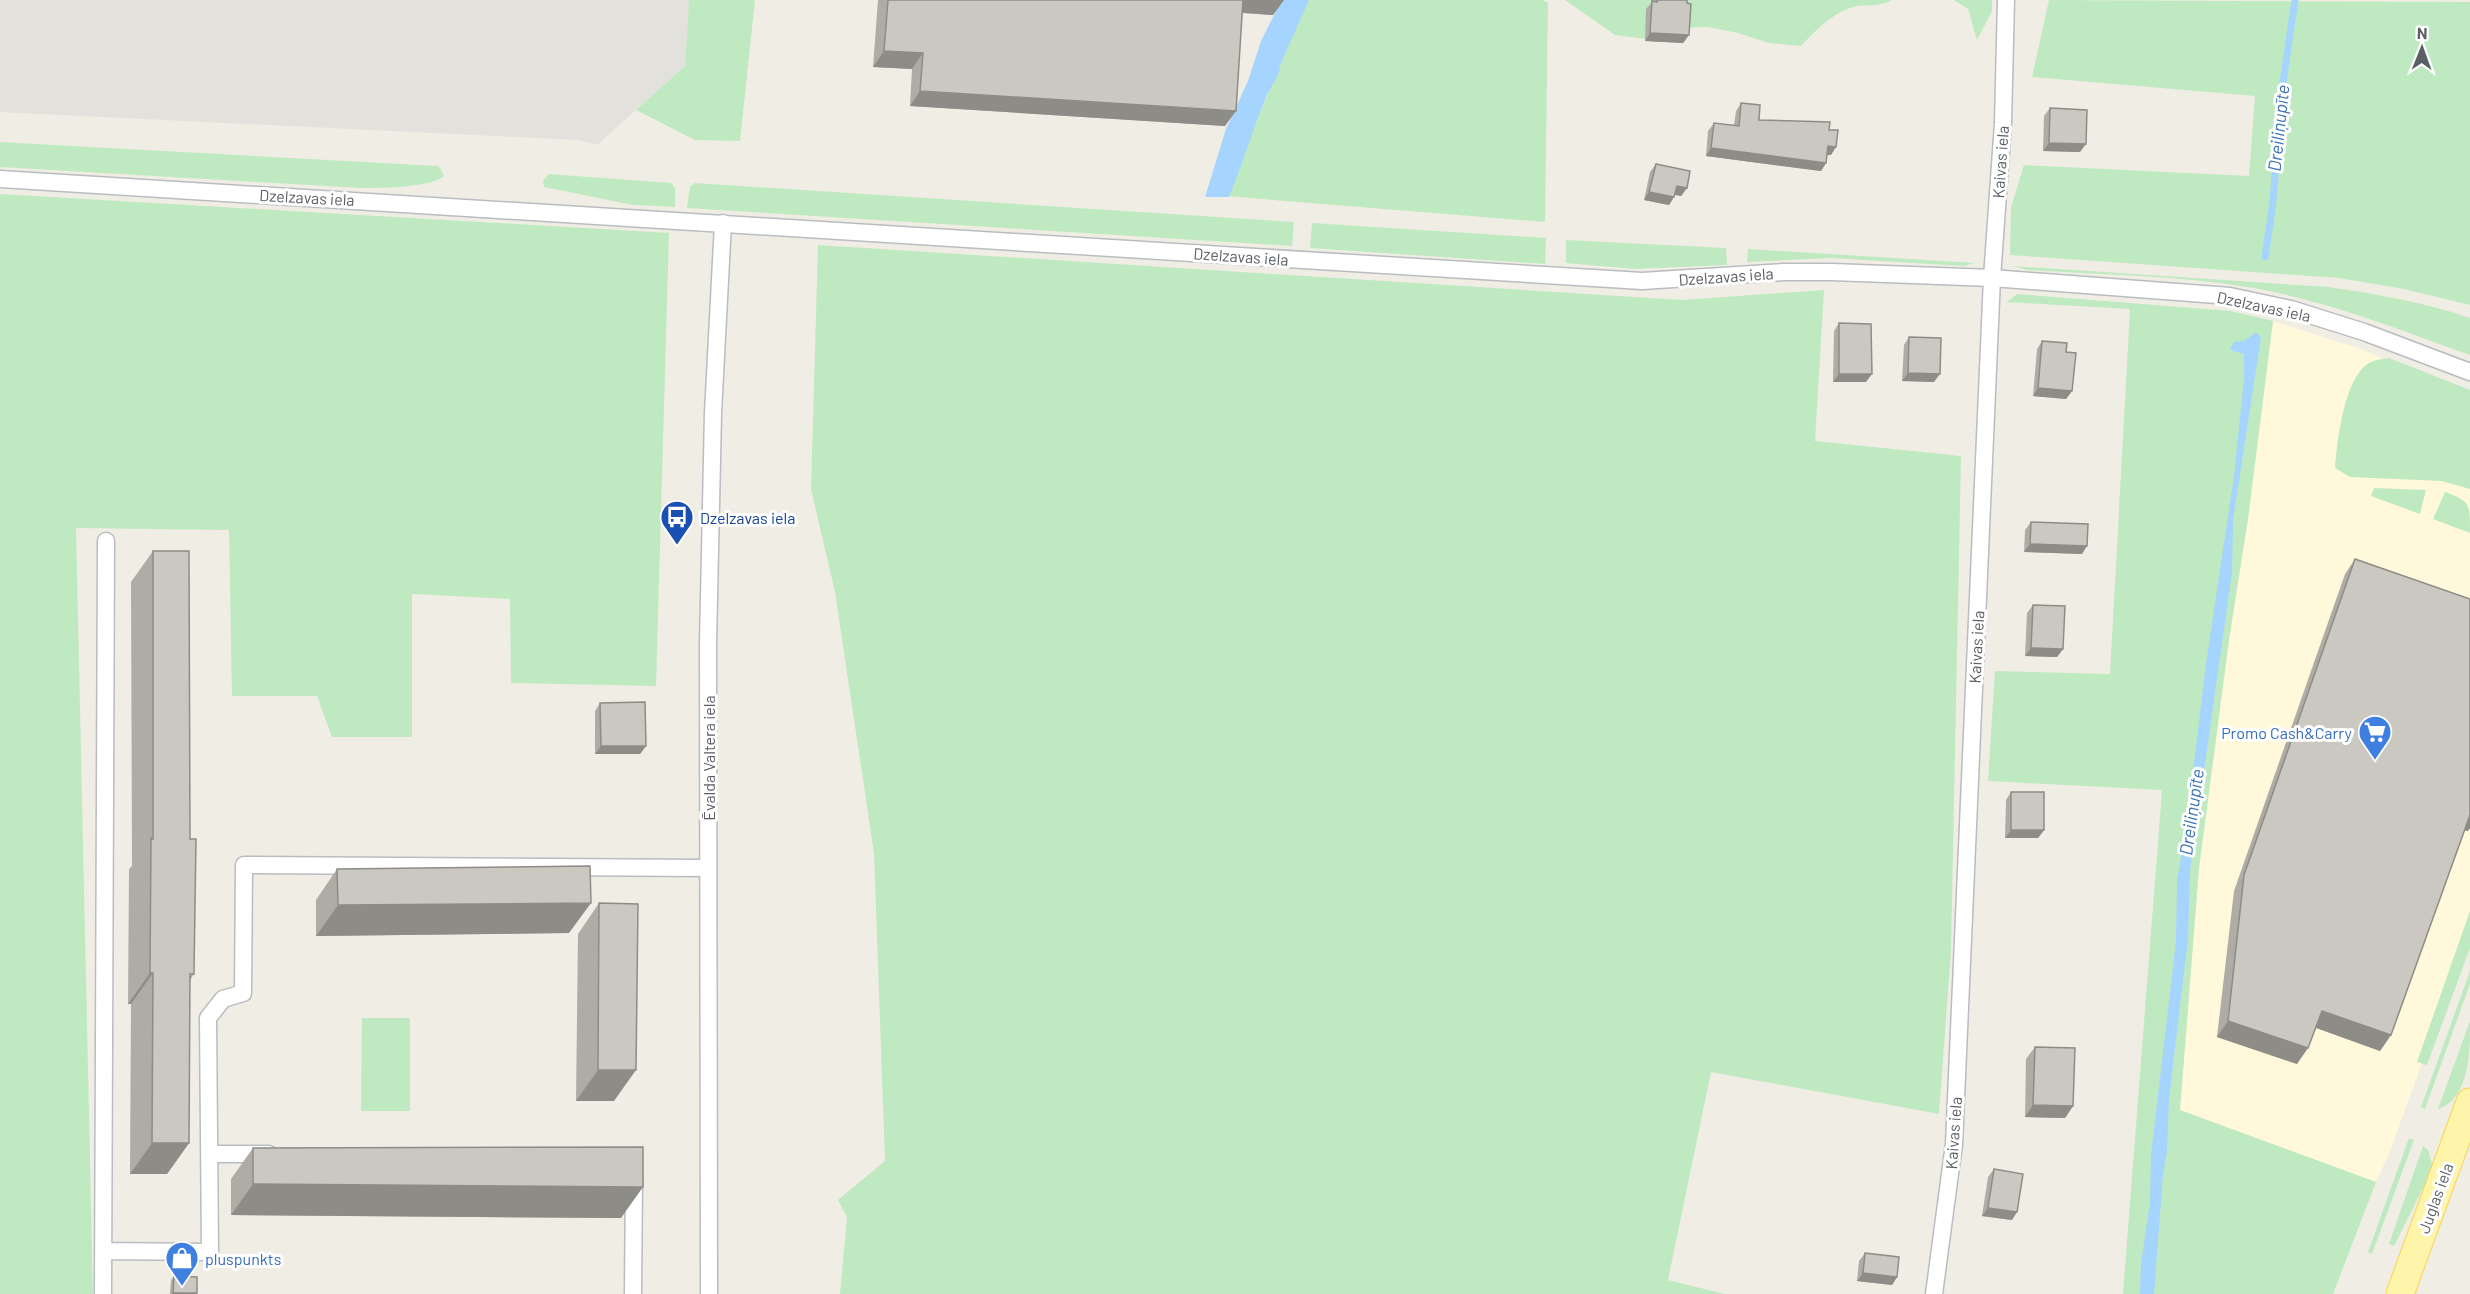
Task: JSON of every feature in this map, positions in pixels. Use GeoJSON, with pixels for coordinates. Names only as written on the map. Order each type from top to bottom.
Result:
{"type":"FeatureCollection","features":[{"type":"Feature","properties":{"kind":"main road","name":"Juglas iela"},"geometry":{"type":"LineString","coordinates":[[2400,1294],[2470,1102]]}},
{"type":"Feature","properties":{"kind":"street","name":"Kaivas iela"},"geometry":{"type":"LineString","coordinates":[[1934,1294],[1954,1144],[1992,278],[2003,123],[2006,0]]}},
{"type":"Feature","properties":{"kind":"street","name":"Dzelzavas iela"},"geometry":{"type":"LineString","coordinates":[[0,179],[1642,282],[1784,272],[1992,278],[2230,296],[2301,313],[2364,333],[2470,372]]}},
{"type":"Feature","properties":{"kind":"street","name":"Ēvalda Valtera iela"},"geometry":{"type":"LineString","coordinates":[[709,1294],[708,609],[713,413],[723,223]]}},
{"type":"Feature","properties":{"kind":"street"},"geometry":{"type":"LineString","coordinates":[[104,1294],[106,541]]}},
{"type":"Feature","properties":{"kind":"street"},"geometry":{"type":"LineString","coordinates":[[104,1251],[210,1252],[208,1017],[223,999],[243,993],[244,865],[708,868]]}},
{"type":"Feature","properties":{"kind":"street"},"geometry":{"type":"LineString","coordinates":[[210,1154],[280,1154]]}},
{"type":"Feature","properties":{"kind":"street"},"geometry":{"type":"LineString","coordinates":[[633,1294],[634,1162]]}},
{"type":"Feature","properties":{"kind":"shaded area"},"geometry":{"type":"Polygon","coordinates":[[[0,0],[689,0],[685,66],[597,145],[578,140],[0,112],[0,0]]]}},
{"type":"Feature","properties":{"kind":"shaded area"},"geometry":{"type":"Polygon","coordinates":[[[2273,321],[2358,348],[2470,394],[2470,932],[2390,1151],[2376,1182],[2180,1110],[2199,868],[2273,321]]]}},
{"type":"Feature","properties":{"kind":"green space"},"geometry":{"type":"Polygon","coordinates":[[[689,0],[755,0],[740,141],[695,140],[636,110],[685,66],[689,0]]]}},
{"type":"Feature","properties":{"kind":"green space"},"geometry":{"type":"Polygon","coordinates":[[[1307,0],[1542,0],[1548,3],[1545,222],[1225,196],[1307,0]]]}},
{"type":"Feature","properties":{"kind":"green space"},"geometry":{"type":"Polygon","coordinates":[[[1565,0],[1892,0],[1843,11],[1823,24],[1801,46],[1769,43],[1738,33],[1708,27],[1677,28],[1646,39],[1615,35],[1565,0]]]}},
{"type":"Feature","properties":{"kind":"green space"},"geometry":{"type":"Polygon","coordinates":[[[1954,0],[1992,0],[1992,11],[1977,40],[1968,9],[1954,0]]]}},
{"type":"Feature","properties":{"kind":"green space"},"geometry":{"type":"Polygon","coordinates":[[[2049,0],[2470,2],[2470,305],[2404,289],[2339,278],[2010,255],[2011,207],[2024,165],[2249,176],[2255,96],[2032,77],[2049,0]]]}},
{"type":"Feature","properties":{"kind":"green space"},"geometry":{"type":"Polygon","coordinates":[[[0,142],[437,166],[444,176],[417,185],[360,188],[0,167],[0,142]]]}},
{"type":"Feature","properties":{"kind":"green space"},"geometry":{"type":"Polygon","coordinates":[[[549,174],[671,183],[675,188],[675,207],[633,205],[544,187],[543,180],[549,174]]]}},
{"type":"Feature","properties":{"kind":"green space"},"geometry":{"type":"Polygon","coordinates":[[[695,183],[1294,222],[1292,246],[687,208],[690,186],[695,183]]]}},
{"type":"Feature","properties":{"kind":"green space"},"geometry":{"type":"Polygon","coordinates":[[[0,194],[669,233],[656,686],[511,683],[510,599],[412,594],[412,737],[332,737],[317,696],[232,696],[229,530],[76,528],[93,1294],[0,1294],[0,194]]]}},
{"type":"Feature","properties":{"kind":"green space"},"geometry":{"type":"Polygon","coordinates":[[[1312,223],[1546,238],[1545,264],[1310,248],[1312,223]]]}},
{"type":"Feature","properties":{"kind":"green space"},"geometry":{"type":"Polygon","coordinates":[[[1566,240],[1726,248],[1727,265],[1635,269],[1566,263],[1566,240]]]}},
{"type":"Feature","properties":{"kind":"green space"},"geometry":{"type":"Polygon","coordinates":[[[818,245],[1682,300],[1824,290],[1815,441],[1961,456],[1951,950],[1939,1114],[1711,1072],[1668,1280],[1725,1294],[840,1294],[847,1217],[838,1200],[885,1161],[874,853],[835,592],[811,489],[818,245]]]}},
{"type":"Feature","properties":{"kind":"green space"},"geometry":{"type":"Polygon","coordinates":[[[1748,249],[1975,263],[1964,266],[1831,258],[1747,262],[1748,249]]]}},
{"type":"Feature","properties":{"kind":"green space"},"geometry":{"type":"Polygon","coordinates":[[[2013,266],[2328,287],[2400,299],[2470,318],[2470,355],[2360,316],[2275,292],[2192,280],[2027,270],[2013,266]]]}},
{"type":"Feature","properties":{"kind":"green space"},"geometry":{"type":"Polygon","coordinates":[[[2017,294],[2231,311],[2273,321],[2199,868],[2180,1110],[2376,1182],[2333,1294],[2123,1294],[2162,790],[1988,781],[1995,671],[2110,674],[2130,309],[2007,302],[2017,294]]]}},
{"type":"Feature","properties":{"kind":"green space"},"geometry":{"type":"Polygon","coordinates":[[[2389,358],[2470,390],[2470,489],[2442,481],[2350,477],[2335,468],[2343,413],[2352,384],[2366,365],[2389,358]]]}},
{"type":"Feature","properties":{"kind":"green space"},"geometry":{"type":"Polygon","coordinates":[[[2374,488],[2426,490],[2420,514],[2371,496],[2374,488]]]}},
{"type":"Feature","properties":{"kind":"green space"},"geometry":{"type":"Polygon","coordinates":[[[2445,492],[2459,498],[2467,505],[2470,515],[2470,533],[2433,519],[2445,492]]]}},
{"type":"Feature","properties":{"kind":"green space"},"geometry":{"type":"Polygon","coordinates":[[[2470,911],[2470,948],[2427,1065],[2417,1062],[2470,911]]]}},
{"type":"Feature","properties":{"kind":"green space"},"geometry":{"type":"Polygon","coordinates":[[[2470,971],[2470,984],[2425,1109],[2421,1107],[2470,971]]]}},
{"type":"Feature","properties":{"kind":"green space"},"geometry":{"type":"Polygon","coordinates":[[[362,1018],[410,1018],[410,1111],[361,1111],[362,1018]]]}},
{"type":"Feature","properties":{"kind":"green space"},"geometry":{"type":"Polygon","coordinates":[[[2470,1021],[2470,1046],[2462,1085],[2449,1104],[2438,1109],[2470,1021]]]}},
{"type":"Feature","properties":{"kind":"green space"},"geometry":{"type":"Polygon","coordinates":[[[2409,1138],[2414,1140],[2372,1254],[2368,1252],[2409,1138]]]}},
{"type":"Feature","properties":{"kind":"green space"},"geometry":{"type":"Polygon","coordinates":[[[2423,1146],[2428,1150],[2433,1168],[2394,1246],[2389,1244],[2423,1146]]]}},
{"type":"Feature","properties":{"kind":"water"},"geometry":{"type":"Polygon","coordinates":[[[1278,0],[1309,0],[1262,107],[1229,197],[1205,197],[1226,129],[1248,81],[1261,41],[1277,9],[1278,0]]]}},
{"type":"Feature","properties":{"kind":"water","name":"Dreiliņupīte"},"geometry":{"type":"Polygon","coordinates":[[[2256,332],[2261,337],[2233,520],[2232,572],[2190,870],[2188,938],[2169,1099],[2167,1151],[2163,1175],[2154,1294],[2140,1294],[2141,1263],[2150,1203],[2151,1155],[2176,942],[2177,881],[2234,476],[2244,379],[2244,354],[2230,350],[2234,342],[2244,341],[2256,332]]]}},
{"type":"Feature","properties":{"kind":"building"},"geometry":{"type":"Polygon","coordinates":[[[888,0],[1243,0],[1236,111],[920,91],[923,53],[884,51],[888,0]]]}},
{"type":"Feature","properties":{"kind":"building"},"geometry":{"type":"Polygon","coordinates":[[[1657,0],[1687,0],[1687,3],[1691,4],[1689,35],[1650,33],[1652,1],[1657,2],[1657,0]]]}},
{"type":"Feature","properties":{"kind":"building"},"geometry":{"type":"Polygon","coordinates":[[[1741,103],[1760,105],[1759,120],[1830,122],[1829,130],[1838,130],[1836,147],[1828,146],[1826,163],[1711,148],[1714,123],[1739,126],[1741,103]]]}},
{"type":"Feature","properties":{"kind":"building"},"geometry":{"type":"Polygon","coordinates":[[[2050,108],[2087,110],[2086,144],[2049,143],[2050,108]]]}},
{"type":"Feature","properties":{"kind":"building"},"geometry":{"type":"Polygon","coordinates":[[[1656,164],[1690,171],[1687,188],[1677,186],[1674,197],[1649,192],[1656,164]]]}},
{"type":"Feature","properties":{"kind":"building"},"geometry":{"type":"Polygon","coordinates":[[[1839,323],[1871,324],[1872,374],[1839,374],[1839,323]]]}},
{"type":"Feature","properties":{"kind":"building"},"geometry":{"type":"Polygon","coordinates":[[[1909,337],[1941,338],[1940,374],[1908,373],[1909,337]]]}},
{"type":"Feature","properties":{"kind":"building"},"geometry":{"type":"Polygon","coordinates":[[[2042,341],[2067,343],[2066,352],[2076,353],[2072,391],[2038,388],[2042,341]]]}},
{"type":"Feature","properties":{"kind":"building"},"geometry":{"type":"Polygon","coordinates":[[[2031,522],[2088,524],[2087,546],[2030,544],[2031,522]]]}},
{"type":"Feature","properties":{"kind":"building"},"geometry":{"type":"Polygon","coordinates":[[[153,551],[189,551],[190,839],[196,839],[194,974],[190,974],[189,1143],[152,1143],[153,973],[150,973],[151,838],[153,839],[153,551]]]}},
{"type":"Feature","properties":{"kind":"building","name":"Promo Cash&Carry"},"geometry":{"type":"Polygon","coordinates":[[[2355,559],[2470,599],[2470,815],[2391,1035],[2322,1011],[2308,1048],[2228,1021],[2244,875],[2355,559]]]}},
{"type":"Feature","properties":{"kind":"building"},"geometry":{"type":"Polygon","coordinates":[[[2033,605],[2065,606],[2063,649],[2031,648],[2033,605]]]}},
{"type":"Feature","properties":{"kind":"building"},"geometry":{"type":"Polygon","coordinates":[[[645,702],[646,746],[601,746],[600,703],[645,702]]]}},
{"type":"Feature","properties":{"kind":"building"},"geometry":{"type":"Polygon","coordinates":[[[2011,792],[2044,792],[2044,830],[2011,830],[2011,792]]]}},
{"type":"Feature","properties":{"kind":"building"},"geometry":{"type":"Polygon","coordinates":[[[590,866],[591,903],[338,905],[337,869],[590,866]]]}},
{"type":"Feature","properties":{"kind":"building"},"geometry":{"type":"Polygon","coordinates":[[[599,903],[638,904],[636,1070],[598,1070],[599,903]]]}},
{"type":"Feature","properties":{"kind":"building"},"geometry":{"type":"Polygon","coordinates":[[[2035,1047],[2075,1048],[2073,1106],[2033,1105],[2035,1047]]]}},
{"type":"Feature","properties":{"kind":"building"},"geometry":{"type":"Polygon","coordinates":[[[643,1147],[643,1187],[253,1184],[253,1148],[643,1147]]]}},
{"type":"Feature","properties":{"kind":"building"},"geometry":{"type":"Polygon","coordinates":[[[1994,1169],[2023,1174],[2017,1212],[1988,1208],[1994,1169]]]}},
{"type":"Feature","properties":{"kind":"building"},"geometry":{"type":"Polygon","coordinates":[[[1865,1253],[1899,1257],[1897,1277],[1863,1273],[1865,1253]]]}},
{"type":"Feature","properties":{"kind":"building","name":"pluspunkts"},"geometry":{"type":"Polygon","coordinates":[[[174,1276],[197,1277],[197,1293],[173,1293],[174,1276]]]}},
{"type":"Feature","properties":{"kind":"waterway","name":"Dreiliņupīte"},"geometry":{"type":"LineString","coordinates":[[2265,257],[2273,202],[2281,96],[2295,0]]}},
{"type":"Feature","properties":{"kind":"place","name":"Dzelzavas iela"},"geometry":{"type":"Point","coordinates":[677,546]}},
{"type":"Feature","properties":{"kind":"place","name":"Promo Cash&Carry"},"geometry":{"type":"Point","coordinates":[2375,761]}},
{"type":"Feature","properties":{"kind":"place","name":"pluspunkts"},"geometry":{"type":"Point","coordinates":[182,1287]}}]}
